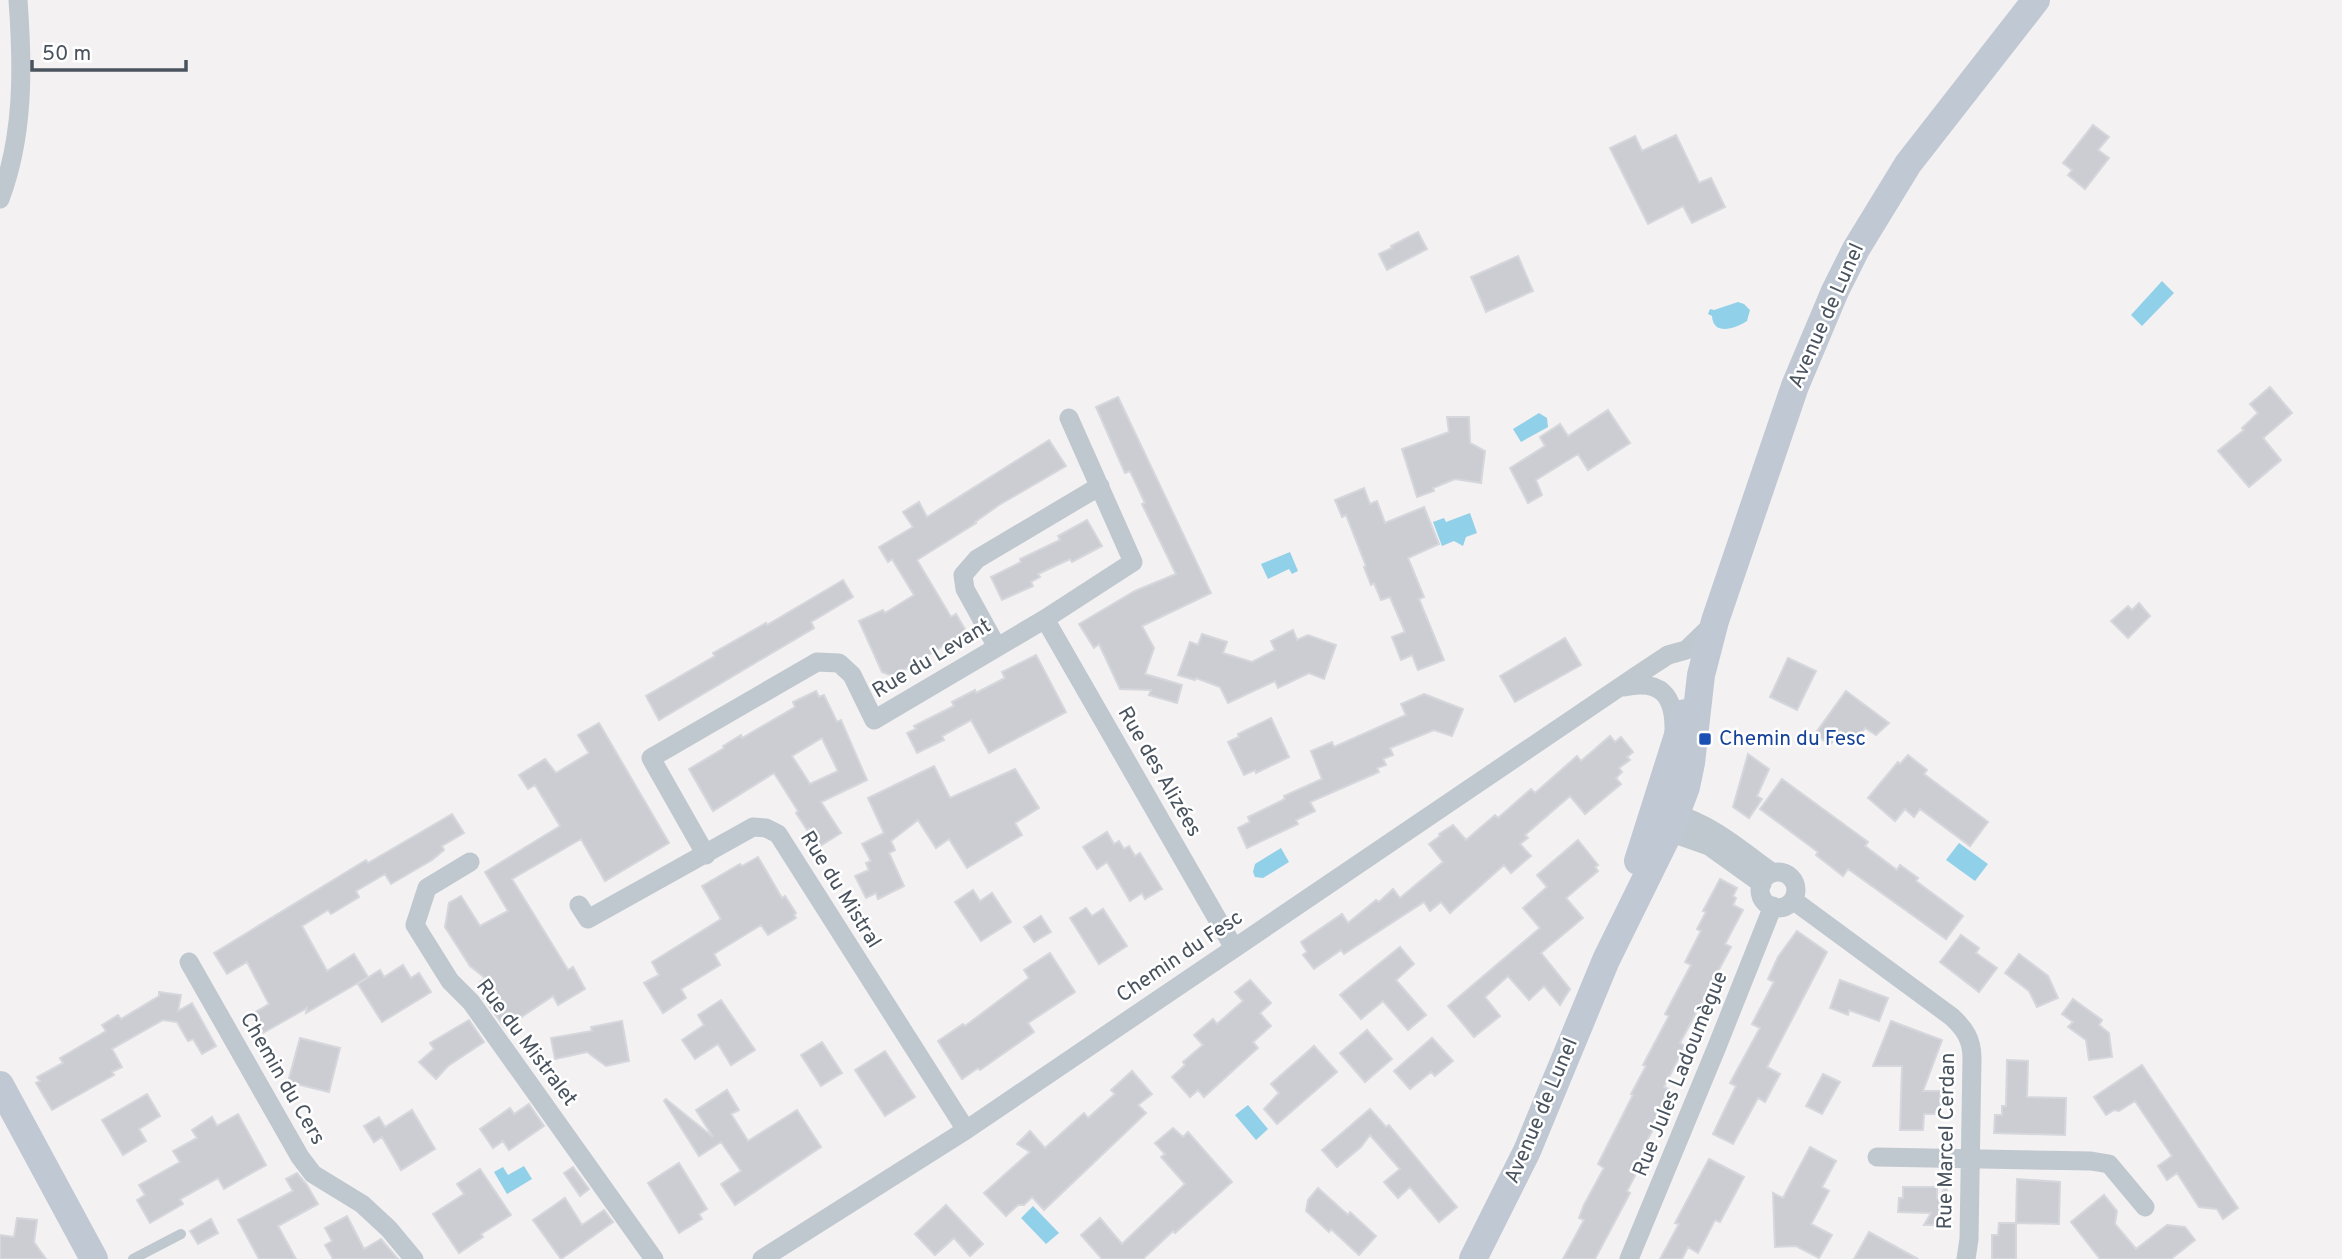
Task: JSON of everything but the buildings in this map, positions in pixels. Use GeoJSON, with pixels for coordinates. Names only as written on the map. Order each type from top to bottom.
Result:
{"type":"FeatureCollection","features":[{"type":"Feature","properties":{"kind":"main road","name":"Avenue de Lunel"},"geometry":{"type":"LineString","coordinates":[[1473,1259],[1527,1151],[1666,821],[1686,787],[1701,675],[1715,621],[1795,386],[1835,291],[1856,249],[1908,164],[2036,0]]}},
{"type":"Feature","properties":{"kind":"main road","name":"Avenue de Lunel"},"geometry":{"type":"LineString","coordinates":[[1666,821],[1674,743],[1689,699],[1701,675]]}},
{"type":"Feature","properties":{"kind":"main road"},"geometry":{"type":"LineString","coordinates":[[0,1086],[94,1259]]}},
{"type":"Feature","properties":{"kind":"street"},"geometry":{"type":"LineString","coordinates":[[0,199],[19,119],[21,75],[18,0]]}},
{"type":"Feature","properties":{"kind":"street"},"geometry":{"type":"LineString","coordinates":[[997,647],[965,590],[963,575],[977,559],[1100,486],[1069,418]]}},
{"type":"Feature","properties":{"kind":"street","name":"Rue du Levant"},"geometry":{"type":"LineString","coordinates":[[706,855],[651,758],[817,662],[838,663],[852,674],[874,720],[1045,618],[1133,562],[1100,486]]}},
{"type":"Feature","properties":{"kind":"street","name":"Rue des Alizées"},"geometry":{"type":"LineString","coordinates":[[1045,618],[1234,948]]}},
{"type":"Feature","properties":{"kind":"street","name":"Chemin du Fesc"},"geometry":{"type":"LineString","coordinates":[[762,1259],[966,1130],[1668,655],[1686,650],[1701,638],[1715,621]]}},
{"type":"Feature","properties":{"kind":"street","name":"Chemin du Fesc"},"geometry":{"type":"LineString","coordinates":[[1619,688],[1640,684],[1654,685],[1664,692],[1671,702],[1675,718],[1674,743]]}},
{"type":"Feature","properties":{"kind":"street"},"geometry":{"type":"LineString","coordinates":[[1666,821],[1767,878]]}},
{"type":"Feature","properties":{"kind":"street","name":"Rue du Mistral"},"geometry":{"type":"LineString","coordinates":[[579,905],[588,919],[753,827],[766,828],[778,834],[966,1130]]}},
{"type":"Feature","properties":{"kind":"street","name":"Rue du Mistralet"},"geometry":{"type":"LineString","coordinates":[[470,862],[427,888],[415,925],[450,981],[471,1002],[654,1259]]}},
{"type":"Feature","properties":{"kind":"street"},"geometry":{"type":"LineString","coordinates":[[1782,872],[1794,880],[1796,893],[1793,900],[1782,907],[1773,906],[1763,900],[1761,893],[1767,878],[1782,872]]}},
{"type":"Feature","properties":{"kind":"street","name":"Rue Marcel Cerdan"},"geometry":{"type":"LineString","coordinates":[[1793,900],[1952,1017],[1962,1026],[1972,1046],[1966,1259]]}},
{"type":"Feature","properties":{"kind":"street","name":"Rue Jules Ladoumègue"},"geometry":{"type":"LineString","coordinates":[[1629,1259],[1773,906]]}},
{"type":"Feature","properties":{"kind":"street","name":"Chemin du Cers"},"geometry":{"type":"LineString","coordinates":[[189,962],[300,1157],[313,1174],[362,1203],[414,1259]]}},
{"type":"Feature","properties":{"kind":"street"},"geometry":{"type":"LineString","coordinates":[[1877,1157],[2091,1161],[2109,1164],[2145,1207]]}},
{"type":"Feature","properties":{"kind":"lane"},"geometry":{"type":"LineString","coordinates":[[133,1259],[181,1234]]}},
{"type":"Feature","properties":{"kind":"water"},"geometry":{"type":"Polygon","coordinates":[[[2162,281],[2174,293],[2142,326],[2131,315],[2162,281]]]}},
{"type":"Feature","properties":{"kind":"water"},"geometry":{"type":"Polygon","coordinates":[[[1738,302],[1750,310],[1747,321],[1725,329],[1716,326],[1712,316],[1708,314],[1710,309],[1738,302]]]}},
{"type":"Feature","properties":{"kind":"water"},"geometry":{"type":"Polygon","coordinates":[[[1539,413],[1547,418],[1548,427],[1521,442],[1513,429],[1539,413]]]}},
{"type":"Feature","properties":{"kind":"water"},"geometry":{"type":"Polygon","coordinates":[[[1470,513],[1477,533],[1466,537],[1463,546],[1454,541],[1442,546],[1433,522],[1444,518],[1446,522],[1470,513]]]}},
{"type":"Feature","properties":{"kind":"water"},"geometry":{"type":"Polygon","coordinates":[[[1290,552],[1298,571],[1292,574],[1289,569],[1268,579],[1261,564],[1290,552]]]}},
{"type":"Feature","properties":{"kind":"water"},"geometry":{"type":"Polygon","coordinates":[[[1959,843],[1988,864],[1975,881],[1946,860],[1959,843]]]}},
{"type":"Feature","properties":{"kind":"water"},"geometry":{"type":"Polygon","coordinates":[[[1281,848],[1289,862],[1263,878],[1255,877],[1255,864],[1281,848]]]}},
{"type":"Feature","properties":{"kind":"water"},"geometry":{"type":"Polygon","coordinates":[[[1248,1105],[1268,1129],[1256,1140],[1235,1115],[1248,1105]]]}},
{"type":"Feature","properties":{"kind":"water"},"geometry":{"type":"Polygon","coordinates":[[[524,1166],[532,1179],[507,1194],[494,1172],[503,1167],[508,1175],[524,1166]]]}},
{"type":"Feature","properties":{"kind":"water"},"geometry":{"type":"Polygon","coordinates":[[[1033,1206],[1059,1233],[1046,1244],[1021,1218],[1033,1206]]]}},
{"type":"Feature","properties":{"kind":"place","name":"Chemin du Fesc"},"geometry":{"type":"Point","coordinates":[1705,739]}}]}
